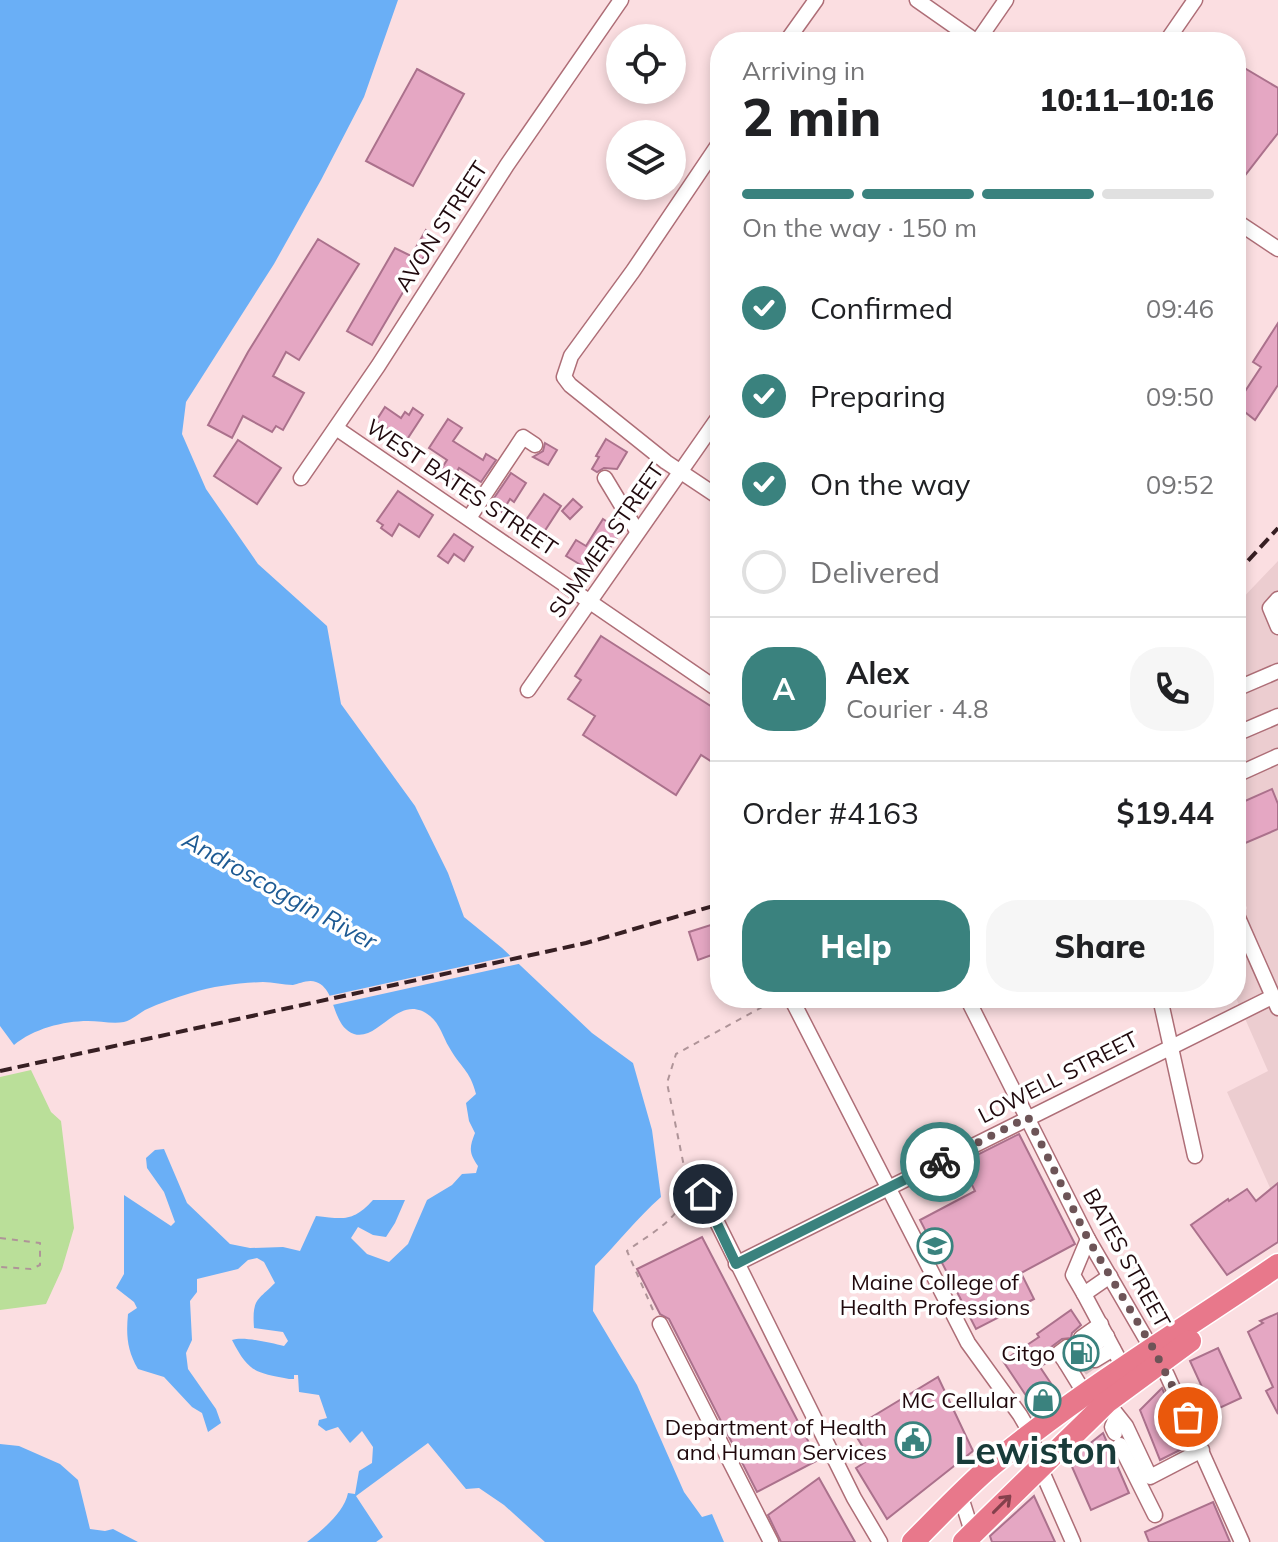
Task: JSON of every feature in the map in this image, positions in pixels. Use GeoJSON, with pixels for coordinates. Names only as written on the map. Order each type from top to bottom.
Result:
{"type":"FeatureCollection","features":[{"type":"Feature","properties":{"kind":"highway"},"geometry":{"type":"LineString","coordinates":[[971,1539],[1040,1467],[1112,1409],[1156,1355],[1278,1265]]}},
{"type":"Feature","properties":{"kind":"highway"},"geometry":{"type":"LineString","coordinates":[[913,1542],[960,1494],[1031,1434],[1085,1394],[1111,1344],[1156,1355],[1278,1284]]}},
{"type":"Feature","properties":{"kind":"street","name":"AVON STREET"},"geometry":{"type":"LineString","coordinates":[[301,478],[507,165],[621,0]]}},
{"type":"Feature","properties":{"kind":"street"},"geometry":{"type":"LineString","coordinates":[[793,32],[816,0]]}},
{"type":"Feature","properties":{"kind":"street"},"geometry":{"type":"LineString","coordinates":[[917,0],[963,32]]}},
{"type":"Feature","properties":{"kind":"street"},"geometry":{"type":"LineString","coordinates":[[984,32],[1006,0]]}},
{"type":"Feature","properties":{"kind":"street"},"geometry":{"type":"LineString","coordinates":[[1173,32],[1195,0]]}},
{"type":"Feature","properties":{"kind":"street"},"geometry":{"type":"LineString","coordinates":[[710,157],[641,260],[571,356],[564,377],[570,385],[681,472],[710,491]]}},
{"type":"Feature","properties":{"kind":"street"},"geometry":{"type":"LineString","coordinates":[[1246,228],[1278,249]]}},
{"type":"Feature","properties":{"kind":"street","name":"WEST BATES STREET"},"geometry":{"type":"LineString","coordinates":[[336,428],[710,684]]}},
{"type":"Feature","properties":{"kind":"street","name":"SUMMER STREET"},"geometry":{"type":"LineString","coordinates":[[528,690],[710,430]]}},
{"type":"Feature","properties":{"kind":"street"},"geometry":{"type":"LineString","coordinates":[[469,518],[523,437],[535,445]]}},
{"type":"Feature","properties":{"kind":"street"},"geometry":{"type":"LineString","coordinates":[[605,478],[637,531]]}},
{"type":"Feature","properties":{"kind":"street"},"geometry":{"type":"LineString","coordinates":[[1278,599],[1270,608],[1278,627]]}},
{"type":"Feature","properties":{"kind":"street"},"geometry":{"type":"LineString","coordinates":[[1246,685],[1278,671]]}},
{"type":"Feature","properties":{"kind":"street"},"geometry":{"type":"LineString","coordinates":[[1246,730],[1274,717],[1278,734]]}},
{"type":"Feature","properties":{"kind":"street"},"geometry":{"type":"LineString","coordinates":[[1246,770],[1278,756]]}},
{"type":"Feature","properties":{"kind":"street"},"geometry":{"type":"LineString","coordinates":[[1246,936],[1275,1003]]}},
{"type":"Feature","properties":{"kind":"street","name":"LOWELL STREET"},"geometry":{"type":"LineString","coordinates":[[736,1264],[1172,1045],[1275,1003]]}},
{"type":"Feature","properties":{"kind":"street"},"geometry":{"type":"LineString","coordinates":[[796,1008],[968,1343],[1031,1434],[1040,1467],[1073,1542]]}},
{"type":"Feature","properties":{"kind":"street","name":"BATES STREET"},"geometry":{"type":"LineString","coordinates":[[972,1008],[1088,1239],[1156,1355],[1242,1542]]}},
{"type":"Feature","properties":{"kind":"street"},"geometry":{"type":"LineString","coordinates":[[1163,1008],[1195,1156]]}},
{"type":"Feature","properties":{"kind":"street"},"geometry":{"type":"LineString","coordinates":[[703,1194],[854,1498],[880,1542]]}},
{"type":"Feature","properties":{"kind":"street"},"geometry":{"type":"LineString","coordinates":[[1088,1239],[1073,1275],[1111,1344]]}},
{"type":"Feature","properties":{"kind":"street"},"geometry":{"type":"LineString","coordinates":[[1084,1294],[1110,1276]]}},
{"type":"Feature","properties":{"kind":"street"},"geometry":{"type":"LineString","coordinates":[[660,1324],[771,1542]]}},
{"type":"Feature","properties":{"kind":"street"},"geometry":{"type":"LineString","coordinates":[[1111,1344],[1088,1349],[1111,1344]]}},
{"type":"Feature","properties":{"kind":"street"},"geometry":{"type":"LineString","coordinates":[[1073,1362],[1085,1394]]}},
{"type":"Feature","properties":{"kind":"street"},"geometry":{"type":"LineString","coordinates":[[1112,1409],[1126,1426],[1125,1447],[1155,1515]]}},
{"type":"Feature","properties":{"kind":"street"},"geometry":{"type":"LineString","coordinates":[[1112,1409],[1112,1427],[1150,1477],[1202,1450]]}},
{"type":"Feature","properties":{"kind":"street"},"geometry":{"type":"LineString","coordinates":[[960,1494],[971,1539]]}},
{"type":"Feature","properties":{"kind":"path"},"geometry":{"type":"LineString","coordinates":[[660,1324],[627,1251],[676,1214],[685,1202],[688,1186],[667,1083],[670,1067],[676,1054],[761,1008]]}},
{"type":"Feature","properties":{"kind":"path"},"geometry":{"type":"LineString","coordinates":[[0,1238],[40,1243],[40,1265],[31,1269],[0,1267]]}},
{"type":"Feature","properties":{"kind":"shaded area"},"geometry":{"type":"Polygon","coordinates":[[[1278,561],[1278,1186],[1271,1190],[1227,1092],[1268,1071],[1240,1008],[1246,1008],[1246,595],[1278,561]]]}},
{"type":"Feature","properties":{"kind":"green space"},"geometry":{"type":"Polygon","coordinates":[[[31,1070],[51,1112],[61,1121],[74,1228],[62,1269],[46,1304],[0,1310],[0,1077],[31,1070]]]}},
{"type":"Feature","properties":{"kind":"water","name":"Androscoggin River"},"geometry":{"type":"Polygon","coordinates":[[[0,0],[398,0],[364,97],[274,264],[186,402],[182,434],[206,489],[258,564],[327,626],[341,704],[415,806],[448,873],[464,917],[502,948],[592,1033],[633,1063],[652,1130],[661,1197],[595,1266],[593,1311],[637,1385],[684,1492],[702,1517],[712,1514],[724,1542],[545,1542],[504,1505],[479,1488],[466,1489],[428,1443],[356,1496],[383,1537],[376,1542],[307,1542],[337,1514],[348,1493],[355,1494],[359,1471],[372,1463],[373,1447],[362,1431],[350,1443],[338,1427],[326,1431],[318,1425],[319,1420],[327,1418],[319,1395],[299,1392],[298,1375],[289,1379],[261,1372],[249,1365],[238,1351],[232,1340],[250,1339],[284,1346],[288,1341],[283,1332],[254,1328],[257,1301],[275,1283],[264,1262],[257,1258],[248,1260],[238,1269],[197,1279],[197,1292],[190,1301],[192,1340],[186,1353],[188,1369],[216,1409],[221,1423],[208,1432],[202,1413],[192,1407],[164,1377],[138,1369],[134,1362],[128,1342],[127,1322],[128,1314],[137,1308],[116,1288],[124,1274],[124,1195],[171,1226],[175,1222],[164,1192],[147,1168],[146,1158],[155,1150],[164,1149],[187,1203],[230,1244],[250,1248],[283,1247],[300,1251],[316,1216],[354,1216],[373,1200],[405,1200],[386,1237],[373,1235],[358,1227],[351,1238],[367,1254],[389,1262],[408,1244],[427,1200],[452,1185],[462,1174],[476,1173],[478,1166],[471,1150],[475,1133],[466,1103],[476,1094],[468,1074],[430,1016],[409,1009],[372,1031],[354,1034],[341,1023],[328,992],[313,981],[293,985],[254,982],[209,988],[156,1005],[124,1022],[59,1024],[30,1034],[14,1045],[0,1026],[0,0]]]}},
{"type":"Feature","properties":{"kind":"water"},"geometry":{"type":"Polygon","coordinates":[[[0,1444],[19,1446],[60,1464],[78,1480],[90,1529],[113,1529],[138,1542],[0,1542],[0,1444]]]}},
{"type":"Feature","properties":{"kind":"pier"},"geometry":{"type":"Polygon","coordinates":[[[515,955],[523,963],[328,1006],[324,997],[515,955]]]}},
{"type":"Feature","properties":{"kind":"building"},"geometry":{"type":"Polygon","coordinates":[[[417,69],[464,94],[413,186],[366,161],[417,69]]]}},
{"type":"Feature","properties":{"kind":"building"},"geometry":{"type":"Polygon","coordinates":[[[1246,69],[1278,88],[1278,133],[1246,174],[1246,69]]]}},
{"type":"Feature","properties":{"kind":"building"},"geometry":{"type":"Polygon","coordinates":[[[426,230],[436,236],[372,345],[347,331],[395,248],[411,256],[426,230]]]}},
{"type":"Feature","properties":{"kind":"building"},"geometry":{"type":"Polygon","coordinates":[[[318,239],[359,264],[299,360],[286,352],[273,376],[304,393],[283,430],[276,426],[272,432],[243,416],[232,438],[208,425],[248,352],[318,239]]]}},
{"type":"Feature","properties":{"kind":"building"},"geometry":{"type":"Polygon","coordinates":[[[1278,323],[1278,385],[1255,420],[1246,413],[1246,390],[1261,367],[1253,362],[1278,323]]]}},
{"type":"Feature","properties":{"kind":"building"},"geometry":{"type":"Polygon","coordinates":[[[385,407],[401,418],[405,412],[409,415],[413,408],[423,415],[406,441],[376,421],[385,407]]]}},
{"type":"Feature","properties":{"kind":"building"},"geometry":{"type":"Polygon","coordinates":[[[448,419],[462,428],[453,441],[483,460],[486,454],[496,460],[481,482],[459,468],[453,479],[440,471],[447,460],[429,448],[448,419]]]}},
{"type":"Feature","properties":{"kind":"building"},"geometry":{"type":"Polygon","coordinates":[[[606,439],[627,452],[617,469],[604,468],[597,472],[592,469],[606,439]]]}},
{"type":"Feature","properties":{"kind":"building"},"geometry":{"type":"Polygon","coordinates":[[[238,440],[281,468],[257,504],[214,476],[238,440]]]}},
{"type":"Feature","properties":{"kind":"building"},"geometry":{"type":"Polygon","coordinates":[[[545,443],[557,450],[548,465],[533,457],[543,451],[545,443]]]}},
{"type":"Feature","properties":{"kind":"building"},"geometry":{"type":"Polygon","coordinates":[[[511,473],[526,483],[514,502],[510,499],[502,512],[490,504],[511,473]]]}},
{"type":"Feature","properties":{"kind":"building"},"geometry":{"type":"Polygon","coordinates":[[[398,491],[433,515],[419,537],[399,524],[392,536],[377,521],[398,491]]]}},
{"type":"Feature","properties":{"kind":"building"},"geometry":{"type":"Polygon","coordinates":[[[544,494],[561,506],[544,532],[526,520],[544,494]]]}},
{"type":"Feature","properties":{"kind":"building"},"geometry":{"type":"Polygon","coordinates":[[[573,499],[582,507],[570,519],[562,511],[573,499]]]}},
{"type":"Feature","properties":{"kind":"building"},"geometry":{"type":"Polygon","coordinates":[[[603,519],[621,531],[594,573],[566,556],[576,540],[586,546],[603,519]]]}},
{"type":"Feature","properties":{"kind":"building"},"geometry":{"type":"Polygon","coordinates":[[[454,534],[473,547],[464,561],[454,554],[448,563],[438,556],[454,534]]]}},
{"type":"Feature","properties":{"kind":"building"},"geometry":{"type":"Polygon","coordinates":[[[601,636],[710,706],[710,761],[701,755],[676,795],[583,735],[595,716],[568,699],[581,680],[575,676],[601,636]]]}},
{"type":"Feature","properties":{"kind":"building"},"geometry":{"type":"Polygon","coordinates":[[[1272,789],[1278,804],[1278,829],[1246,843],[1246,801],[1272,789]]]}},
{"type":"Feature","properties":{"kind":"building"},"geometry":{"type":"Polygon","coordinates":[[[710,925],[710,956],[698,960],[689,932],[710,925]]]}},
{"type":"Feature","properties":{"kind":"building"},"geometry":{"type":"Polygon","coordinates":[[[1019,1134],[1075,1244],[1021,1273],[1034,1299],[976,1329],[920,1220],[975,1191],[961,1163],[1019,1134]]]}},
{"type":"Feature","properties":{"kind":"building"},"geometry":{"type":"Polygon","coordinates":[[[1278,1183],[1278,1242],[1227,1275],[1191,1225],[1247,1189],[1256,1201],[1278,1183]]]}},
{"type":"Feature","properties":{"kind":"building"},"geometry":{"type":"Polygon","coordinates":[[[702,1237],[818,1460],[757,1492],[669,1319],[660,1314],[637,1269],[702,1237]]]}},
{"type":"Feature","properties":{"kind":"building"},"geometry":{"type":"Polygon","coordinates":[[[1071,1310],[1081,1325],[1071,1338],[1062,1339],[1050,1348],[1046,1356],[1049,1361],[1040,1367],[1054,1388],[1031,1403],[1003,1361],[1071,1310]]]}},
{"type":"Feature","properties":{"kind":"building"},"geometry":{"type":"Polygon","coordinates":[[[1278,1313],[1278,1414],[1266,1391],[1273,1387],[1248,1332],[1263,1323],[1260,1321],[1278,1313]]]}},
{"type":"Feature","properties":{"kind":"building"},"geometry":{"type":"Polygon","coordinates":[[[1218,1348],[1241,1398],[1213,1411],[1190,1361],[1218,1348]]]}},
{"type":"Feature","properties":{"kind":"building","name":"Department of Health and Human Services"},"geometry":{"type":"Polygon","coordinates":[[[938,1377],[973,1451],[887,1519],[856,1468],[870,1459],[852,1429],[938,1377]]]}},
{"type":"Feature","properties":{"kind":"building"},"geometry":{"type":"Polygon","coordinates":[[[1162,1388],[1188,1446],[1160,1460],[1140,1410],[1162,1388]]]}},
{"type":"Feature","properties":{"kind":"building"},"geometry":{"type":"Polygon","coordinates":[[[1103,1433],[1129,1493],[1091,1510],[1069,1460],[1103,1433]]]}},
{"type":"Feature","properties":{"kind":"building"},"geometry":{"type":"Polygon","coordinates":[[[819,1478],[855,1542],[781,1542],[768,1515],[819,1478]]]}},
{"type":"Feature","properties":{"kind":"building"},"geometry":{"type":"Polygon","coordinates":[[[1034,1496],[1055,1542],[992,1542],[990,1536],[1034,1496]]]}},
{"type":"Feature","properties":{"kind":"building"},"geometry":{"type":"Polygon","coordinates":[[[1213,1502],[1230,1542],[1149,1542],[1145,1532],[1213,1502]]]}},
{"type":"Feature","properties":{"kind":"tunnel"},"geometry":{"type":"LineString","coordinates":[[1082,1369],[1095,1360]]}},
{"type":"Feature","properties":{"kind":"railway"},"geometry":{"type":"LineString","coordinates":[[1246,563],[1278,528]]}},
{"type":"Feature","properties":{"kind":"railway"},"geometry":{"type":"LineString","coordinates":[[0,1071],[586,943],[710,907]]}},
{"type":"Feature","properties":{"kind":"way so far"},"geometry":{"type":"LineString","coordinates":[[940,1162],[1028,1117],[1088,1239],[1153,1348],[1188,1417]]}},
{"type":"Feature","properties":{"kind":"place","name":"Maine College of Health Professions"},"geometry":{"type":"Point","coordinates":[935,1246]}},
{"type":"Feature","properties":{"kind":"place","name":"Citgo"},"geometry":{"type":"Point","coordinates":[1081,1353]}},
{"type":"Feature","properties":{"kind":"place","name":"MC Cellular"},"geometry":{"type":"Point","coordinates":[1043,1400]}},
{"type":"Feature","properties":{"kind":"place","name":"Department of Health and Human Services"},"geometry":{"type":"Point","coordinates":[913,1440]}},
{"type":"Feature","properties":{"kind":"district","name":"Lewiston"},"geometry":{"type":"Point","coordinates":[1036,1450]}},
{"type":"Feature","properties":{"kind":"route"},"geometry":{"type":"LineString","coordinates":[[703,1194],[736,1264],[940,1162]]}}]}
